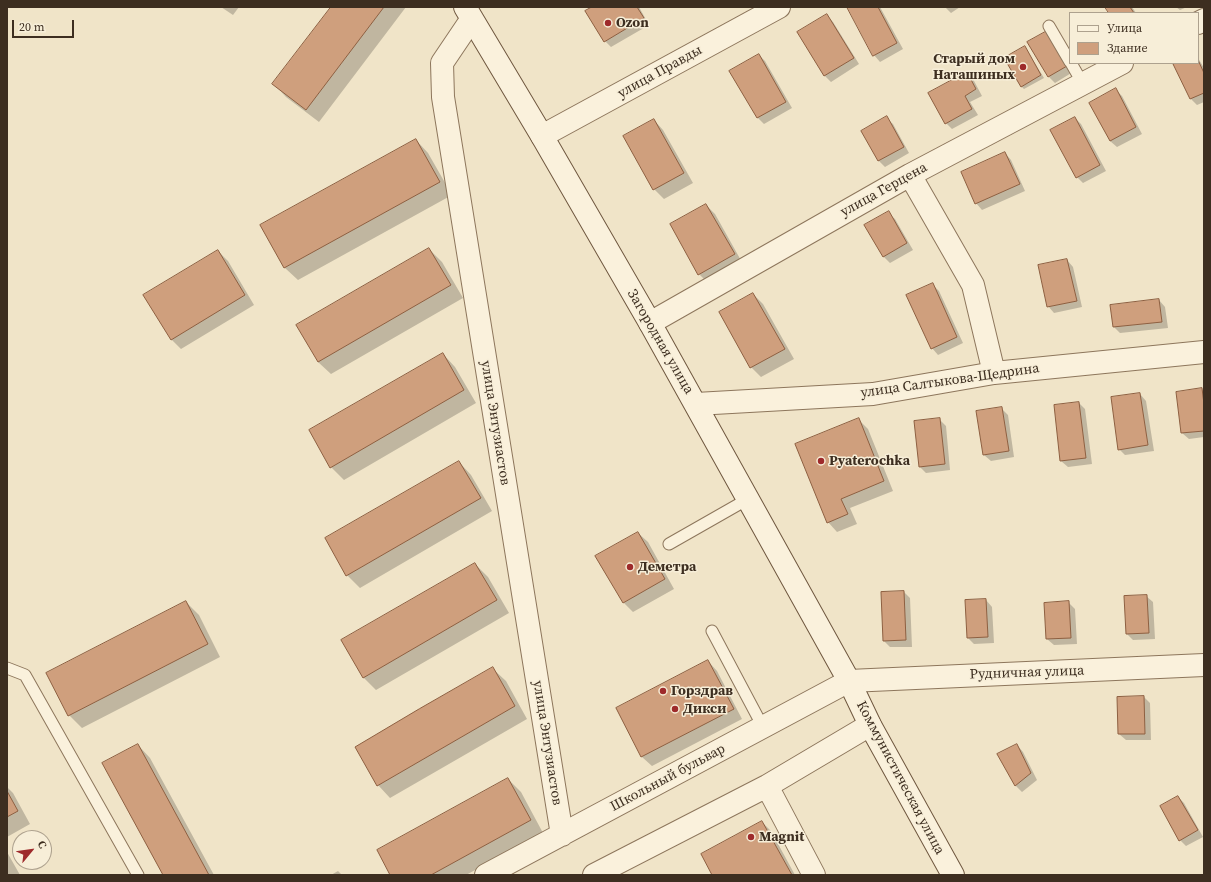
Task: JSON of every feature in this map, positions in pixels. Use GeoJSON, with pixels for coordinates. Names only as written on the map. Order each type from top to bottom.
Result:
{"type":"FeatureCollection","features":[{"type":"Feature","properties":{"kind":"street","name":"улица Правды"},"geometry":{"type":"LineString","coordinates":[[542,136],[779,7]]}},
{"type":"Feature","properties":{"kind":"street","name":"Загородная улица"},"geometry":{"type":"LineString","coordinates":[[468,13],[542,136],[696,404],[849,681]]}},
{"type":"Feature","properties":{"kind":"street","name":"улица Энтузиастов"},"geometry":{"type":"LineString","coordinates":[[468,13],[442,63],[443,97],[562,835]]}},
{"type":"Feature","properties":{"kind":"street","name":"улица Герцена"},"geometry":{"type":"LineString","coordinates":[[650,324],[910,175],[1120,64]]}},
{"type":"Feature","properties":{"kind":"street"},"geometry":{"type":"LineString","coordinates":[[910,175],[973,285],[994,373]]}},
{"type":"Feature","properties":{"kind":"street","name":"улица Салтыкова-Щедрина"},"geometry":{"type":"LineString","coordinates":[[696,404],[873,394],[994,373],[1204,352]]}},
{"type":"Feature","properties":{"kind":"street","name":"Рудничная улица"},"geometry":{"type":"LineString","coordinates":[[849,681],[1204,665]]}},
{"type":"Feature","properties":{"kind":"street","name":"Школьный бульвар"},"geometry":{"type":"LineString","coordinates":[[486,875],[849,681]]}},
{"type":"Feature","properties":{"kind":"street","name":"Коммунистическая улица"},"geometry":{"type":"LineString","coordinates":[[849,681],[870,725],[953,875]]}},
{"type":"Feature","properties":{"kind":"street"},"geometry":{"type":"LineString","coordinates":[[594,875],[766,786],[870,725]]}},
{"type":"Feature","properties":{"kind":"street"},"geometry":{"type":"LineString","coordinates":[[766,786],[814,875]]}},
{"type":"Feature","properties":{"kind":"lane"},"geometry":{"type":"LineString","coordinates":[[1049,26],[1069,60]]}},
{"type":"Feature","properties":{"kind":"lane"},"geometry":{"type":"LineString","coordinates":[[1071,64],[1083,84]]}},
{"type":"Feature","properties":{"kind":"lane"},"geometry":{"type":"LineString","coordinates":[[669,544],[748,499]]}},
{"type":"Feature","properties":{"kind":"lane"},"geometry":{"type":"LineString","coordinates":[[712,631],[763,727]]}},
{"type":"Feature","properties":{"kind":"lane"},"geometry":{"type":"LineString","coordinates":[[7,668],[25,675],[138,875]]}},
{"type":"Feature","properties":{"kind":"building"},"geometry":{"type":"Polygon","coordinates":[[[331,7],[384,7],[306,110],[272,84],[331,7]]]}},
{"type":"Feature","properties":{"kind":"building"},"geometry":{"type":"Polygon","coordinates":[[[592,7],[637,7],[644,18],[604,42],[585,11],[592,7]]]}},
{"type":"Feature","properties":{"kind":"building"},"geometry":{"type":"Polygon","coordinates":[[[847,7],[878,7],[897,43],[873,56],[847,7]]]}},
{"type":"Feature","properties":{"kind":"building"},"geometry":{"type":"Polygon","coordinates":[[[1105,7],[1130,7],[1133,12],[1108,12],[1105,7]]]}},
{"type":"Feature","properties":{"kind":"building"},"geometry":{"type":"Polygon","coordinates":[[[827,14],[854,58],[824,76],[797,32],[827,14]]]}},
{"type":"Feature","properties":{"kind":"building"},"geometry":{"type":"Polygon","coordinates":[[[1047,31],[1067,66],[1048,77],[1027,42],[1047,31]]]}},
{"type":"Feature","properties":{"kind":"building","name":"Старый дом Наташиных"},"geometry":{"type":"Polygon","coordinates":[[[1025,46],[1041,75],[1021,87],[1004,58],[1025,46]]]}},
{"type":"Feature","properties":{"kind":"building"},"geometry":{"type":"Polygon","coordinates":[[[759,54],[786,102],[757,118],[729,71],[759,54]]]}},
{"type":"Feature","properties":{"kind":"building"},"geometry":{"type":"Polygon","coordinates":[[[1199,62],[1204,73],[1204,93],[1190,99],[1173,64],[1199,64],[1199,62]]]}},
{"type":"Feature","properties":{"kind":"building"},"geometry":{"type":"Polygon","coordinates":[[[967,72],[976,89],[965,96],[972,109],[945,124],[928,93],[967,72]]]}},
{"type":"Feature","properties":{"kind":"building"},"geometry":{"type":"Polygon","coordinates":[[[1116,88],[1136,127],[1110,141],[1089,103],[1116,88]]]}},
{"type":"Feature","properties":{"kind":"building"},"geometry":{"type":"Polygon","coordinates":[[[887,116],[904,147],[878,161],[861,131],[887,116]]]}},
{"type":"Feature","properties":{"kind":"building"},"geometry":{"type":"Polygon","coordinates":[[[1075,117],[1100,165],[1076,178],[1050,130],[1075,117]]]}},
{"type":"Feature","properties":{"kind":"building"},"geometry":{"type":"Polygon","coordinates":[[[654,119],[684,173],[653,190],[623,136],[654,119]]]}},
{"type":"Feature","properties":{"kind":"building"},"geometry":{"type":"Polygon","coordinates":[[[416,139],[440,182],[284,268],[260,225],[416,139]]]}},
{"type":"Feature","properties":{"kind":"building"},"geometry":{"type":"Polygon","coordinates":[[[1005,152],[1020,184],[975,204],[961,172],[1005,152]]]}},
{"type":"Feature","properties":{"kind":"building"},"geometry":{"type":"Polygon","coordinates":[[[706,204],[735,254],[698,275],[670,224],[706,204]]]}},
{"type":"Feature","properties":{"kind":"building"},"geometry":{"type":"Polygon","coordinates":[[[889,211],[907,243],[883,257],[864,225],[889,211]]]}},
{"type":"Feature","properties":{"kind":"building"},"geometry":{"type":"Polygon","coordinates":[[[429,248],[451,285],[318,362],[296,325],[429,248]]]}},
{"type":"Feature","properties":{"kind":"building"},"geometry":{"type":"Polygon","coordinates":[[[218,250],[245,295],[171,340],[143,295],[218,250]]]}},
{"type":"Feature","properties":{"kind":"building"},"geometry":{"type":"Polygon","coordinates":[[[1067,259],[1077,301],[1047,307],[1038,265],[1067,259]]]}},
{"type":"Feature","properties":{"kind":"building"},"geometry":{"type":"Polygon","coordinates":[[[933,283],[957,337],[931,349],[906,295],[933,283]]]}},
{"type":"Feature","properties":{"kind":"building"},"geometry":{"type":"Polygon","coordinates":[[[753,293],[785,349],[750,368],[719,312],[753,293]]]}},
{"type":"Feature","properties":{"kind":"building"},"geometry":{"type":"Polygon","coordinates":[[[1159,299],[1162,322],[1113,327],[1110,305],[1159,299]]]}},
{"type":"Feature","properties":{"kind":"building"},"geometry":{"type":"Polygon","coordinates":[[[443,353],[464,390],[330,468],[309,430],[443,353]]]}},
{"type":"Feature","properties":{"kind":"building"},"geometry":{"type":"Polygon","coordinates":[[[1202,388],[1204,404],[1204,431],[1181,433],[1176,392],[1202,388]]]}},
{"type":"Feature","properties":{"kind":"building"},"geometry":{"type":"Polygon","coordinates":[[[1140,393],[1148,445],[1118,450],[1111,397],[1140,393]]]}},
{"type":"Feature","properties":{"kind":"building"},"geometry":{"type":"Polygon","coordinates":[[[1079,402],[1086,458],[1060,461],[1054,405],[1079,402]]]}},
{"type":"Feature","properties":{"kind":"building"},"geometry":{"type":"Polygon","coordinates":[[[1002,407],[1009,451],[983,455],[976,411],[1002,407]]]}},
{"type":"Feature","properties":{"kind":"building"},"geometry":{"type":"Polygon","coordinates":[[[859,418],[884,481],[841,499],[848,514],[827,523],[795,444],[859,418]]]}},
{"type":"Feature","properties":{"kind":"building"},"geometry":{"type":"Polygon","coordinates":[[[940,418],[945,464],[919,467],[914,421],[940,418]]]}},
{"type":"Feature","properties":{"kind":"building"},"geometry":{"type":"Polygon","coordinates":[[[459,461],[481,498],[346,576],[325,538],[459,461]]]}},
{"type":"Feature","properties":{"kind":"building","name":"Деметра"},"geometry":{"type":"Polygon","coordinates":[[[638,532],[665,579],[623,603],[595,556],[638,532]]]}},
{"type":"Feature","properties":{"kind":"building"},"geometry":{"type":"Polygon","coordinates":[[[475,563],[497,600],[363,678],[341,640],[475,563]]]}},
{"type":"Feature","properties":{"kind":"building"},"geometry":{"type":"Polygon","coordinates":[[[904,591],[906,640],[883,641],[881,592],[904,591]]]}},
{"type":"Feature","properties":{"kind":"building"},"geometry":{"type":"Polygon","coordinates":[[[1147,595],[1149,633],[1126,634],[1124,596],[1147,595]]]}},
{"type":"Feature","properties":{"kind":"building"},"geometry":{"type":"Polygon","coordinates":[[[986,599],[988,637],[967,638],[965,600],[986,599]]]}},
{"type":"Feature","properties":{"kind":"building"},"geometry":{"type":"Polygon","coordinates":[[[186,601],[208,644],[68,716],[46,673],[186,601]]]}},
{"type":"Feature","properties":{"kind":"building"},"geometry":{"type":"Polygon","coordinates":[[[1069,601],[1071,638],[1046,639],[1044,603],[1069,601]]]}},
{"type":"Feature","properties":{"kind":"building","name":"Дикси"},"geometry":{"type":"Polygon","coordinates":[[[708,660],[734,709],[641,757],[616,708],[708,660]]]}},
{"type":"Feature","properties":{"kind":"building"},"geometry":{"type":"Polygon","coordinates":[[[493,667],[515,706],[377,786],[355,747],[493,667]]]}},
{"type":"Feature","properties":{"kind":"building"},"geometry":{"type":"Polygon","coordinates":[[[1144,696],[1145,734],[1118,734],[1117,697],[1144,696]]]}},
{"type":"Feature","properties":{"kind":"building"},"geometry":{"type":"Polygon","coordinates":[[[138,744],[209,875],[163,875],[102,763],[138,744]]]}},
{"type":"Feature","properties":{"kind":"building"},"geometry":{"type":"Polygon","coordinates":[[[1017,744],[1031,773],[1015,786],[997,754],[1017,744]]]}},
{"type":"Feature","properties":{"kind":"building"},"geometry":{"type":"Polygon","coordinates":[[[508,778],[531,820],[431,875],[390,875],[377,850],[508,778]]]}},
{"type":"Feature","properties":{"kind":"building"},"geometry":{"type":"Polygon","coordinates":[[[7,791],[18,811],[7,817],[7,791]]]}},
{"type":"Feature","properties":{"kind":"building"},"geometry":{"type":"Polygon","coordinates":[[[1178,796],[1198,830],[1179,841],[1160,806],[1178,796]]]}},
{"type":"Feature","properties":{"kind":"building","name":"Magnit"},"geometry":{"type":"Polygon","coordinates":[[[762,821],[792,875],[712,875],[701,854],[762,821]]]}},
{"type":"Feature","properties":{"kind":"place","name":"Ozon"},"geometry":{"type":"Point","coordinates":[608,23]}},
{"type":"Feature","properties":{"kind":"place","name":"Старый дом Наташиных"},"geometry":{"type":"Point","coordinates":[1023,67]}},
{"type":"Feature","properties":{"kind":"place","name":"Pyaterochka"},"geometry":{"type":"Point","coordinates":[821,461]}},
{"type":"Feature","properties":{"kind":"place","name":"Деметра"},"geometry":{"type":"Point","coordinates":[630,567]}},
{"type":"Feature","properties":{"kind":"place","name":"Горздрав"},"geometry":{"type":"Point","coordinates":[663,691]}},
{"type":"Feature","properties":{"kind":"place","name":"Дикси"},"geometry":{"type":"Point","coordinates":[675,709]}},
{"type":"Feature","properties":{"kind":"place","name":"Magnit"},"geometry":{"type":"Point","coordinates":[751,837]}}]}
